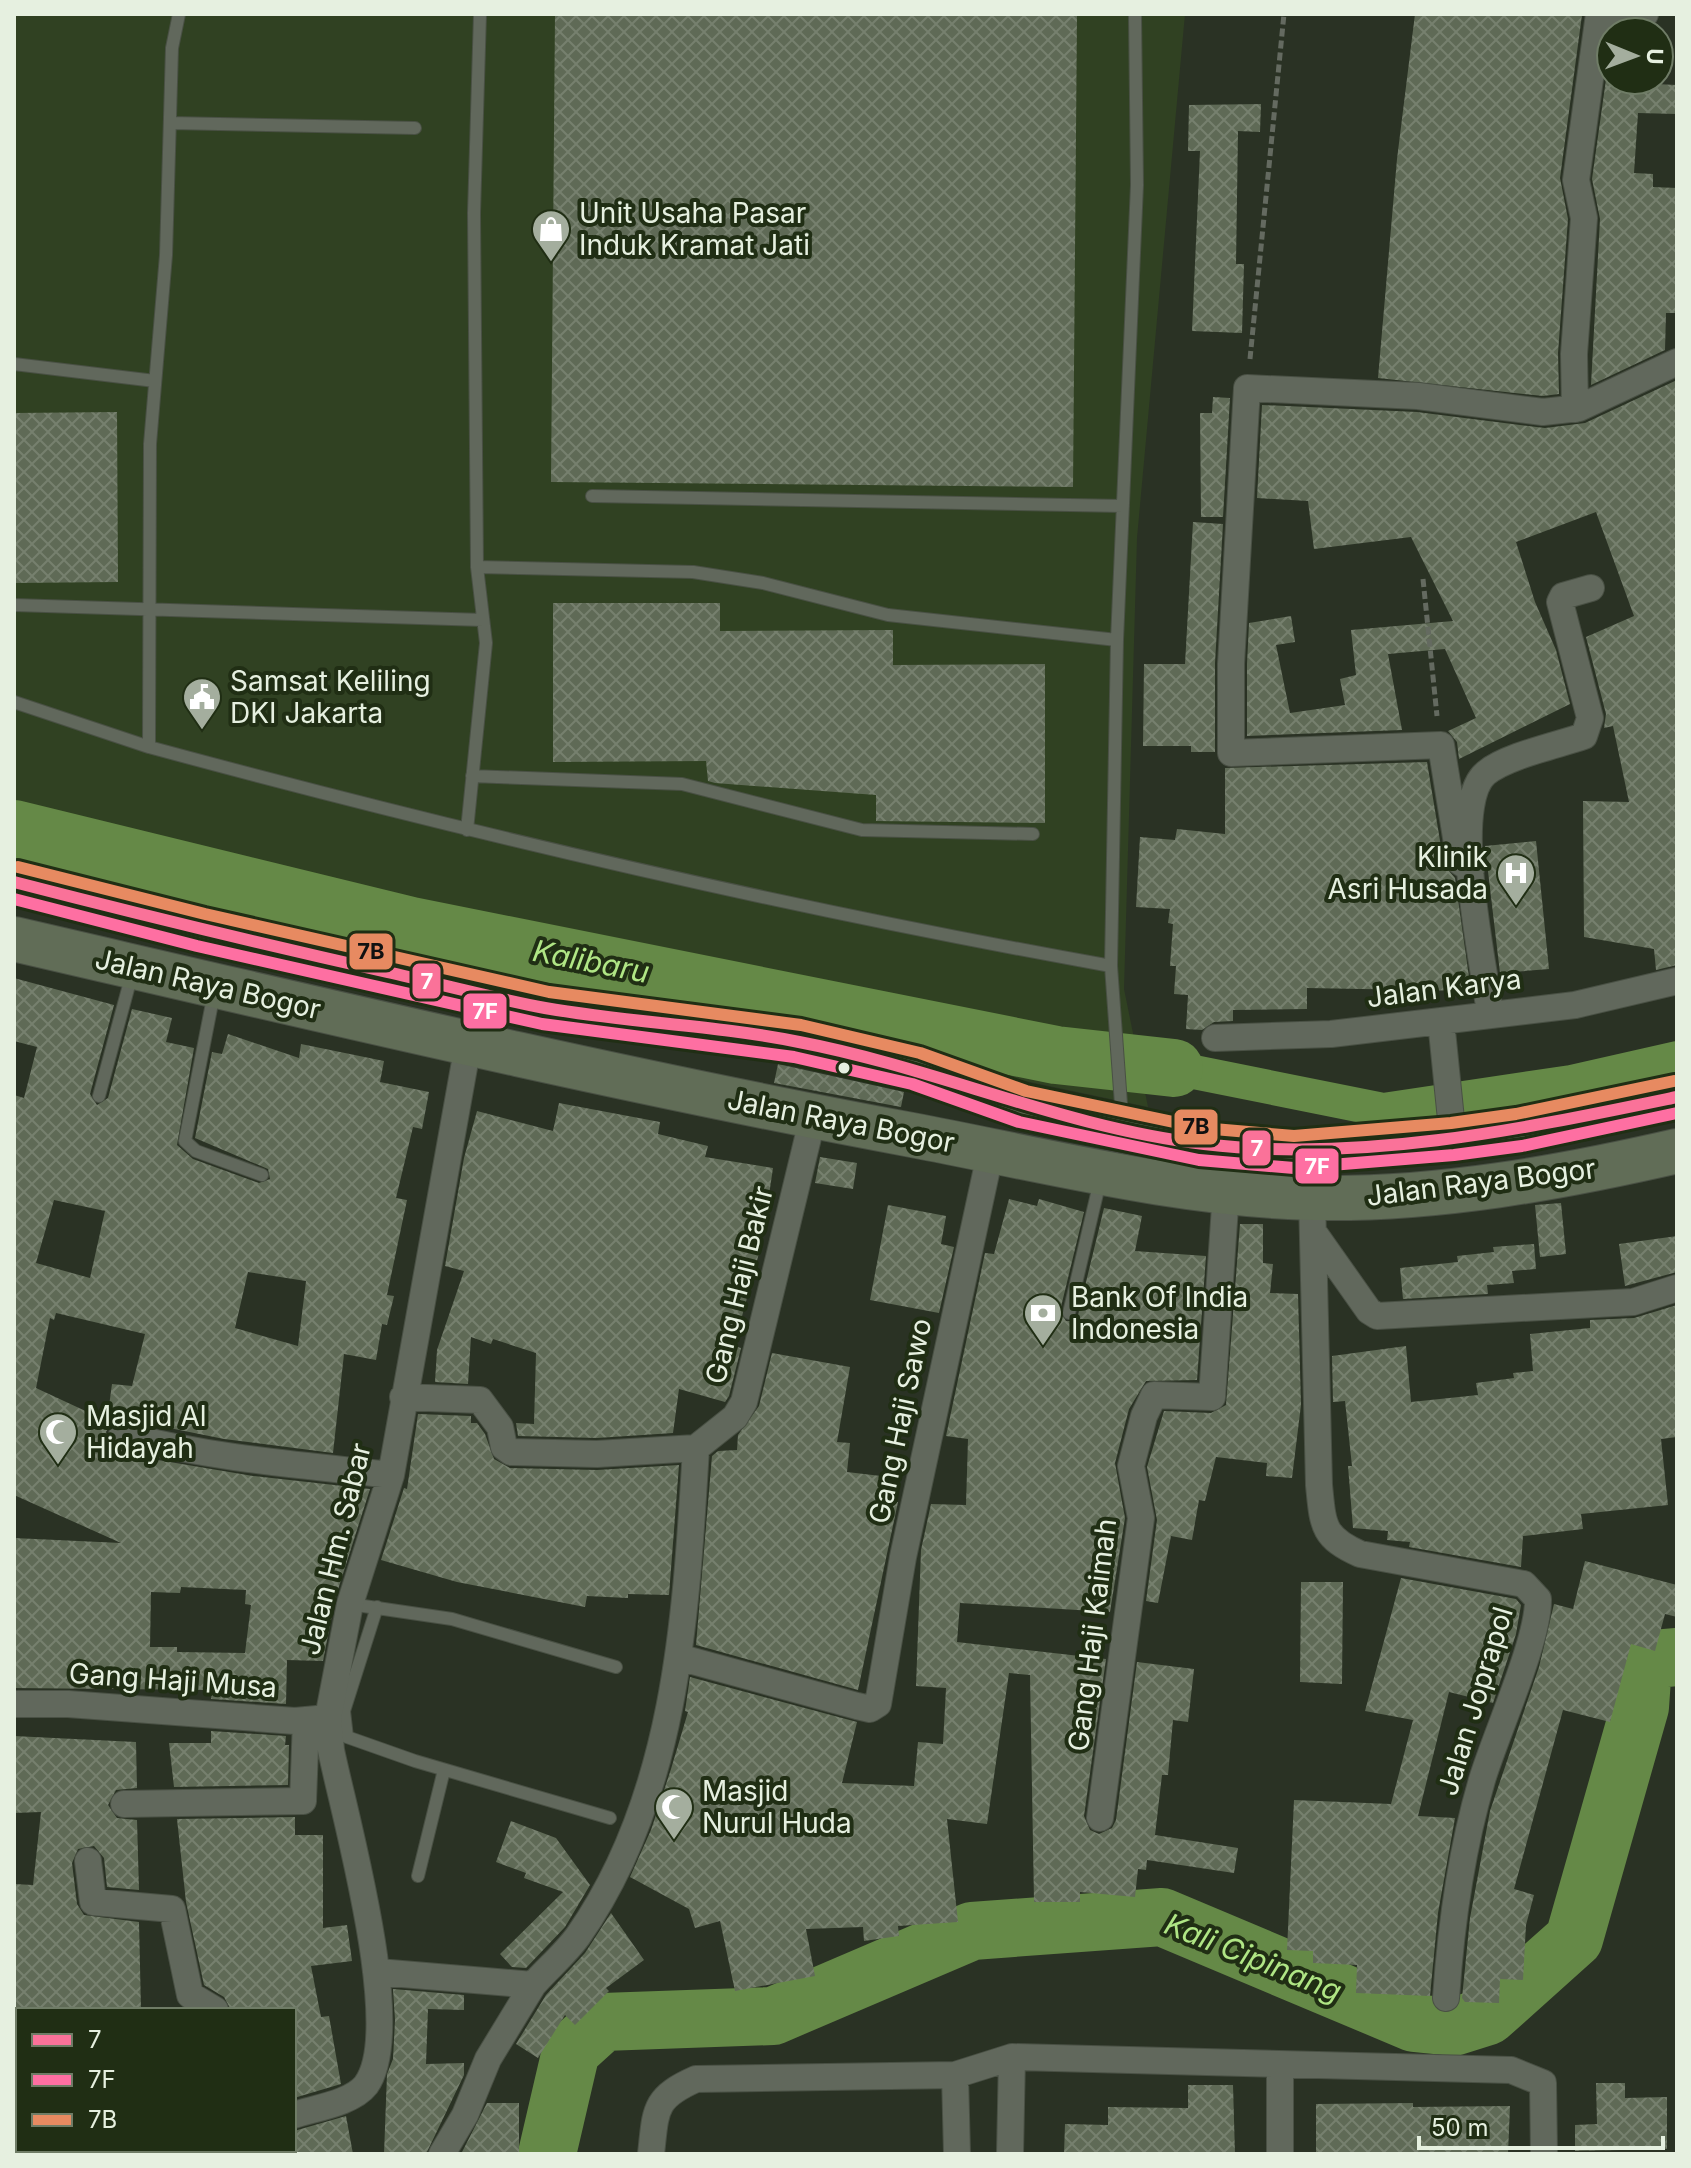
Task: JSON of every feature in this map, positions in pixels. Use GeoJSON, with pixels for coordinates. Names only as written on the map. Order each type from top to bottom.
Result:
{"type":"FeatureCollection","features":[{"type":"Feature","properties":{"kind":"highway","name":"Jalan Raya Bogor"},"geometry":{"type":"LineString","coordinates":[[14,882],[201,930],[546,1008],[797,1041],[916,1069],[1022,1106],[1200,1144],[1279,1152],[1324,1152],[1677,1097]]}},
{"type":"Feature","properties":{"kind":"highway","name":"Jalan Raya Bogor"},"geometry":{"type":"LineString","coordinates":[[14,939],[468,1045],[813,1117],[1226,1192],[1313,1216],[1368,1198],[1575,1174],[1677,1151]]}},
{"type":"Feature","properties":{"kind":"street"},"geometry":{"type":"LineString","coordinates":[[1575,409],[1574,354],[1584,218],[1576,180],[1599,14]]}},
{"type":"Feature","properties":{"kind":"street"},"geometry":{"type":"LineString","coordinates":[[1614,14],[1636,18],[1645,14]]}},
{"type":"Feature","properties":{"kind":"street"},"geometry":{"type":"LineString","coordinates":[[1471,869],[1460,862],[1441,745],[1231,753],[1231,664],[1247,388],[1418,396],[1494,403],[1535,412],[1575,409],[1677,362]]}},
{"type":"Feature","properties":{"kind":"street"},"geometry":{"type":"LineString","coordinates":[[1490,1013],[1466,839],[1470,798],[1485,773],[1584,736],[1588,731],[1590,718],[1560,602],[1563,596],[1591,588]]}},
{"type":"Feature","properties":{"kind":"street","name":"Jalan Karya"},"geometry":{"type":"LineString","coordinates":[[1215,1038],[1331,1034],[1575,1005],[1677,981]]}},
{"type":"Feature","properties":{"kind":"street"},"geometry":{"type":"LineString","coordinates":[[1441,1021],[1452,1132]]}},
{"type":"Feature","properties":{"kind":"street","name":"Jalan Hm. Sabar"},"geometry":{"type":"LineString","coordinates":[[296,2114],[356,2094],[371,2077],[377,2061],[378,1972],[331,1750],[317,1719],[391,1475],[468,1045]]}},
{"type":"Feature","properties":{"kind":"street","name":"Gang Haji Bakir"},"geometry":{"type":"LineString","coordinates":[[696,1448],[735,1417],[744,1402],[813,1117]]}},
{"type":"Feature","properties":{"kind":"street","name":"Gang Haji Sawo"},"geometry":{"type":"LineString","coordinates":[[678,1657],[857,1706],[876,1706],[881,1695],[903,1557],[991,1150]]}},
{"type":"Feature","properties":{"kind":"street","name":"Gang Haji Kaimah"},"geometry":{"type":"LineString","coordinates":[[1100,1818],[1141,1518],[1131,1466],[1144,1416],[1154,1395],[1159,1393],[1208,1400],[1212,1397],[1226,1192]]}},
{"type":"Feature","properties":{"kind":"street"},"geometry":{"type":"LineString","coordinates":[[1313,1216],[1369,1311],[1377,1316],[1633,1302],[1677,1288]]}},
{"type":"Feature","properties":{"kind":"street","name":"Jalan Joprapol"},"geometry":{"type":"LineString","coordinates":[[1313,1216],[1319,1485],[1324,1527],[1343,1547],[1360,1554],[1524,1584],[1538,1599],[1526,1649],[1481,1782],[1452,1920],[1446,1998]]}},
{"type":"Feature","properties":{"kind":"street"},"geometry":{"type":"LineString","coordinates":[[403,1397],[480,1400],[500,1427],[504,1447],[511,1452],[597,1454],[696,1448],[678,1657],[652,1783],[625,1853],[576,1938],[533,1985],[494,2048],[465,2115],[442,2154]]}},
{"type":"Feature","properties":{"kind":"street"},"geometry":{"type":"LineString","coordinates":[[122,1435],[167,1447],[253,1460],[391,1475]]}},
{"type":"Feature","properties":{"kind":"street","name":"Gang Haji Musa"},"geometry":{"type":"LineString","coordinates":[[14,1704],[68,1704],[317,1719]]}},
{"type":"Feature","properties":{"kind":"street"},"geometry":{"type":"LineString","coordinates":[[124,1804],[303,1801],[317,1719]]}},
{"type":"Feature","properties":{"kind":"street"},"geometry":{"type":"LineString","coordinates":[[88,1861],[93,1902],[172,1909],[190,1995],[212,2008]]}},
{"type":"Feature","properties":{"kind":"street"},"geometry":{"type":"LineString","coordinates":[[378,1972],[533,1985]]}},
{"type":"Feature","properties":{"kind":"street"},"geometry":{"type":"LineString","coordinates":[[1010,2154],[1012,2057]]}},
{"type":"Feature","properties":{"kind":"street"},"geometry":{"type":"LineString","coordinates":[[651,2154],[655,2115],[668,2091],[696,2079],[955,2075],[1012,2057],[1511,2070],[1543,2083],[1546,2092],[1544,2154]]}},
{"type":"Feature","properties":{"kind":"street"},"geometry":{"type":"LineString","coordinates":[[1280,2065],[1280,2154]]}},
{"type":"Feature","properties":{"kind":"street"},"geometry":{"type":"LineString","coordinates":[[955,2075],[957,2154]]}},
{"type":"Feature","properties":{"kind":"lane"},"geometry":{"type":"LineString","coordinates":[[149,747],[150,444],[166,255],[172,48],[179,14]]}},
{"type":"Feature","properties":{"kind":"lane"},"geometry":{"type":"LineString","coordinates":[[467,830],[486,643],[477,567],[474,213],[480,14]]}},
{"type":"Feature","properties":{"kind":"lane"},"geometry":{"type":"LineString","coordinates":[[1121,1128],[1111,966],[1117,640],[1137,185],[1135,14]]}},
{"type":"Feature","properties":{"kind":"lane"},"geometry":{"type":"LineString","coordinates":[[170,123],[415,128]]}},
{"type":"Feature","properties":{"kind":"lane"},"geometry":{"type":"LineString","coordinates":[[14,364],[155,381]]}},
{"type":"Feature","properties":{"kind":"lane"},"geometry":{"type":"LineString","coordinates":[[592,496],[1123,506]]}},
{"type":"Feature","properties":{"kind":"lane"},"geometry":{"type":"LineString","coordinates":[[477,567],[693,572],[763,583],[888,615],[1117,640]]}},
{"type":"Feature","properties":{"kind":"lane"},"geometry":{"type":"LineString","coordinates":[[14,605],[483,620]]}},
{"type":"Feature","properties":{"kind":"lane"},"geometry":{"type":"LineString","coordinates":[[14,702],[149,747],[467,830],[913,931],[1111,966]]}},
{"type":"Feature","properties":{"kind":"lane"},"geometry":{"type":"LineString","coordinates":[[472,776],[682,784],[862,830],[1033,834]]}},
{"type":"Feature","properties":{"kind":"lane"},"geometry":{"type":"LineString","coordinates":[[99,1096],[134,967]]}},
{"type":"Feature","properties":{"kind":"lane"},"geometry":{"type":"LineString","coordinates":[[215,985],[185,1141],[196,1151],[262,1175]]}},
{"type":"Feature","properties":{"kind":"lane"},"geometry":{"type":"LineString","coordinates":[[1069,1313],[1102,1170]]}},
{"type":"Feature","properties":{"kind":"lane"},"geometry":{"type":"LineString","coordinates":[[350,1604],[452,1619],[616,1667]]}},
{"type":"Feature","properties":{"kind":"lane"},"geometry":{"type":"LineString","coordinates":[[377,1607],[344,1711],[347,1737],[444,1770],[610,1818]]}},
{"type":"Feature","properties":{"kind":"lane"},"geometry":{"type":"LineString","coordinates":[[418,1876],[444,1770]]}},
{"type":"Feature","properties":{"kind":"path"},"geometry":{"type":"LineString","coordinates":[[1247,388],[1284,14]]}},
{"type":"Feature","properties":{"kind":"path"},"geometry":{"type":"LineString","coordinates":[[1423,579],[1441,745]]}},
{"type":"Feature","properties":{"kind":"shaded area","name":"Unit Usaha Pasar Induk Kramat Jati"},"geometry":{"type":"Polygon","coordinates":[[[14,14],[1185,14],[1137,538],[1124,989],[1148,1107],[14,866],[14,14]]]}},
{"type":"Feature","properties":{"kind":"building"},"geometry":{"type":"Polygon","coordinates":[[[555,14],[1077,14],[1073,487],[551,482],[555,14]]]}},
{"type":"Feature","properties":{"kind":"building"},"geometry":{"type":"Polygon","coordinates":[[[1415,14],[1582,15],[1560,178],[1568,219],[1558,353],[1559,394],[1543,396],[1378,378],[1397,159],[1415,14]]]}},
{"type":"Feature","properties":{"kind":"building"},"geometry":{"type":"Polygon","coordinates":[[[1677,85],[1677,114],[1638,113],[1634,173],[1653,174],[1653,187],[1677,188],[1677,313],[1666,313],[1665,350],[1591,385],[1600,219],[1592,179],[1604,96],[1675,96],[1677,85]]]}},
{"type":"Feature","properties":{"kind":"building"},"geometry":{"type":"Polygon","coordinates":[[[1261,104],[1260,132],[1238,131],[1236,264],[1244,264],[1242,333],[1192,331],[1200,151],[1188,151],[1189,105],[1261,104]]]}},
{"type":"Feature","properties":{"kind":"building"},"geometry":{"type":"Polygon","coordinates":[[[1677,380],[1677,965],[1656,970],[1654,949],[1584,937],[1583,801],[1629,802],[1613,726],[1604,728],[1606,714],[1586,637],[1634,616],[1596,512],[1516,542],[1535,602],[1556,650],[1570,704],[1459,759],[1457,742],[1448,731],[1476,718],[1445,649],[1388,654],[1402,730],[1247,736],[1247,664],[1249,623],[1291,616],[1295,642],[1276,645],[1290,713],[1345,705],[1340,679],[1356,675],[1351,630],[1453,621],[1411,537],[1314,549],[1308,501],[1257,498],[1262,405],[1417,412],[1545,428],[1585,423],[1677,380]]]}},
{"type":"Feature","properties":{"kind":"building"},"geometry":{"type":"Polygon","coordinates":[[[1213,397],[1230,398],[1223,517],[1201,517],[1200,413],[1212,413],[1213,397]]]}},
{"type":"Feature","properties":{"kind":"building"},"geometry":{"type":"Polygon","coordinates":[[[117,412],[118,582],[14,583],[14,413],[117,412]]]}},
{"type":"Feature","properties":{"kind":"building"},"geometry":{"type":"Polygon","coordinates":[[[1193,522],[1223,524],[1215,663],[1215,752],[1191,752],[1191,746],[1143,746],[1144,664],[1185,664],[1193,522]]]}},
{"type":"Feature","properties":{"kind":"building"},"geometry":{"type":"Polygon","coordinates":[[[553,603],[720,603],[720,631],[893,630],[893,665],[1045,664],[1045,823],[876,821],[876,795],[715,783],[708,781],[706,761],[553,762],[553,603]]]}},
{"type":"Feature","properties":{"kind":"building"},"geometry":{"type":"Polygon","coordinates":[[[1427,762],[1444,865],[1455,878],[1471,991],[1307,988],[1307,1009],[1233,1010],[1233,1021],[1214,1022],[1202,1030],[1186,1029],[1188,995],[1174,994],[1176,966],[1170,966],[1173,924],[1168,923],[1170,909],[1136,907],[1140,837],[1175,840],[1177,829],[1225,834],[1225,768],[1427,762]]]}},
{"type":"Feature","properties":{"kind":"building","name":"Klinik Asri Husada"},"geometry":{"type":"Polygon","coordinates":[[[1536,841],[1549,969],[1500,973],[1485,846],[1536,841]]]}},
{"type":"Feature","properties":{"kind":"building"},"geometry":{"type":"Polygon","coordinates":[[[14,978],[114,1005],[90,1094],[97,1105],[108,1098],[132,1009],[172,1018],[166,1042],[194,1048],[177,1145],[193,1159],[259,1183],[270,1179],[268,1169],[195,1138],[212,1052],[222,1054],[228,1034],[299,1058],[301,1044],[384,1061],[380,1082],[429,1092],[422,1129],[413,1127],[396,1198],[407,1200],[387,1295],[394,1296],[387,1325],[382,1324],[376,1360],[344,1354],[333,1453],[224,1439],[125,1419],[111,1424],[106,1432],[112,1447],[152,1459],[253,1476],[370,1489],[335,1599],[323,1661],[287,1660],[286,1704],[211,1699],[212,1690],[14,1688],[14,1538],[121,1543],[14,1495],[14,1095],[24,1098],[37,1047],[14,1041],[14,978]],[[54,1200],[36,1263],[90,1278],[105,1211],[54,1200]],[[248,1272],[235,1328],[298,1346],[306,1281],[248,1272]],[[56,1313],[54,1320],[50,1318],[36,1388],[107,1421],[112,1384],[132,1386],[145,1334],[56,1313]],[[181,1587],[180,1593],[151,1592],[150,1647],[177,1647],[177,1652],[245,1653],[251,1605],[245,1604],[246,1590],[181,1587]]]}},
{"type":"Feature","properties":{"kind":"building"},"geometry":{"type":"Polygon","coordinates":[[[778,1064],[904,1092],[901,1107],[774,1083],[778,1064]]]}},
{"type":"Feature","properties":{"kind":"building"},"geometry":{"type":"Polygon","coordinates":[[[559,1103],[660,1122],[658,1134],[708,1146],[705,1157],[773,1168],[762,1242],[734,1346],[741,1348],[729,1396],[725,1402],[679,1389],[673,1433],[597,1438],[518,1436],[516,1423],[534,1424],[536,1353],[493,1339],[491,1344],[471,1337],[468,1384],[435,1382],[437,1350],[464,1271],[445,1266],[464,1158],[477,1111],[553,1131],[559,1103]]]}},
{"type":"Feature","properties":{"kind":"building"},"geometry":{"type":"Polygon","coordinates":[[[820,1157],[857,1163],[853,1189],[815,1183],[820,1157]]]}},
{"type":"Feature","properties":{"kind":"building"},"geometry":{"type":"Polygon","coordinates":[[[1009,1199],[1037,1206],[1039,1199],[1084,1212],[1060,1311],[1066,1321],[1072,1321],[1078,1315],[1104,1208],[1142,1216],[1135,1251],[1206,1256],[1197,1380],[1146,1381],[1129,1409],[1115,1463],[1125,1518],[1110,1612],[960,1603],[957,1642],[1106,1659],[1084,1816],[1090,1830],[1099,1834],[1112,1828],[1116,1820],[1137,1662],[1194,1669],[1188,1722],[1173,1720],[1168,1775],[1162,1775],[1155,1835],[1238,1848],[1234,1873],[1147,1860],[1146,1870],[1138,1869],[1135,1897],[1080,1892],[1080,1902],[1034,1902],[1030,1675],[1009,1673],[987,1824],[947,1819],[958,1922],[898,1926],[899,1936],[864,1941],[863,1927],[806,1929],[815,1976],[735,1991],[720,1921],[695,1928],[689,1909],[630,1877],[651,1830],[671,1769],[688,1712],[685,1711],[690,1677],[857,1722],[842,1783],[914,1786],[918,1742],[943,1744],[946,1688],[916,1686],[921,1550],[931,1504],[966,1505],[968,1439],[946,1436],[985,1253],[994,1254],[1009,1199]]]}},
{"type":"Feature","properties":{"kind":"building"},"geometry":{"type":"Polygon","coordinates":[[[1561,1203],[1566,1254],[1540,1257],[1535,1205],[1561,1203]]]}},
{"type":"Feature","properties":{"kind":"building"},"geometry":{"type":"Polygon","coordinates":[[[888,1205],[946,1216],[941,1244],[954,1247],[939,1313],[870,1300],[888,1205]]]}},
{"type":"Feature","properties":{"kind":"building"},"geometry":{"type":"Polygon","coordinates":[[[1240,1224],[1263,1224],[1263,1263],[1273,1264],[1270,1293],[1298,1294],[1301,1405],[1292,1478],[1266,1476],[1267,1463],[1216,1457],[1205,1501],[1199,1500],[1192,1540],[1171,1536],[1158,1603],[1146,1601],[1157,1520],[1147,1467],[1164,1411],[1211,1413],[1226,1405],[1240,1224]]]}},
{"type":"Feature","properties":{"kind":"building"},"geometry":{"type":"Polygon","coordinates":[[[1677,1236],[1677,1272],[1625,1286],[1619,1244],[1677,1236]]]}},
{"type":"Feature","properties":{"kind":"building"},"geometry":{"type":"Polygon","coordinates":[[[1534,1244],[1536,1269],[1512,1271],[1514,1283],[1487,1285],[1488,1294],[1403,1299],[1400,1268],[1458,1262],[1457,1256],[1494,1252],[1493,1247],[1534,1244]]]}},
{"type":"Feature","properties":{"kind":"building"},"geometry":{"type":"Polygon","coordinates":[[[1677,1305],[1677,1437],[1661,1439],[1668,1505],[1581,1514],[1583,1529],[1523,1536],[1521,1567],[1409,1547],[1410,1542],[1387,1540],[1388,1531],[1353,1528],[1348,1466],[1352,1466],[1345,1401],[1333,1402],[1332,1356],[1406,1346],[1411,1402],[1478,1395],[1476,1383],[1514,1378],[1513,1373],[1533,1371],[1530,1334],[1590,1328],[1590,1320],[1634,1318],[1677,1305]]]}},
{"type":"Feature","properties":{"kind":"building"},"geometry":{"type":"Polygon","coordinates":[[[772,1353],[850,1367],[837,1442],[850,1443],[847,1472],[881,1476],[878,1501],[898,1502],[858,1690],[696,1645],[712,1456],[718,1451],[737,1450],[738,1435],[759,1406],[772,1353]]]}},
{"type":"Feature","properties":{"kind":"building"},"geometry":{"type":"Polygon","coordinates":[[[418,1414],[471,1416],[471,1423],[477,1423],[485,1434],[494,1459],[510,1468],[597,1470],[679,1465],[669,1595],[628,1594],[628,1598],[587,1596],[585,1607],[457,1582],[381,1560],[404,1488],[407,1489],[418,1414]]]}},
{"type":"Feature","properties":{"kind":"building"},"geometry":{"type":"Polygon","coordinates":[[[1585,1561],[1677,1585],[1677,1617],[1665,1614],[1655,1651],[1631,1644],[1610,1722],[1563,1710],[1514,1889],[1534,1895],[1526,1925],[1523,1980],[1500,1979],[1499,2003],[1465,2002],[1462,1998],[1470,1918],[1490,1811],[1539,1667],[1554,1604],[1573,1609],[1585,1561]]]}},
{"type":"Feature","properties":{"kind":"building"},"geometry":{"type":"Polygon","coordinates":[[[1401,1578],[1516,1599],[1521,1605],[1516,1634],[1493,1703],[1449,1692],[1418,1816],[1455,1818],[1438,1913],[1430,1996],[1356,1993],[1357,1965],[1313,1963],[1313,1951],[1287,1950],[1294,1800],[1391,1804],[1413,1720],[1365,1711],[1401,1578]]]}},
{"type":"Feature","properties":{"kind":"building"},"geometry":{"type":"Polygon","coordinates":[[[1301,1582],[1343,1582],[1342,1684],[1300,1682],[1301,1582]]]}},
{"type":"Feature","properties":{"kind":"building"},"geometry":{"type":"Polygon","coordinates":[[[211,1731],[286,1736],[285,1745],[289,1745],[288,1785],[174,1787],[169,1743],[211,1743],[211,1731]]]}},
{"type":"Feature","properties":{"kind":"building"},"geometry":{"type":"Polygon","coordinates":[[[14,1736],[136,1742],[137,1788],[116,1790],[108,1805],[117,1818],[137,1820],[139,1890],[107,1887],[104,1858],[94,1846],[78,1849],[72,1863],[77,1904],[84,1915],[139,1922],[141,2008],[14,2010],[14,1884],[33,1885],[41,1812],[14,1813],[14,1736]]]}},
{"type":"Feature","properties":{"kind":"building"},"geometry":{"type":"Polygon","coordinates":[[[295,1817],[295,1835],[323,1835],[323,1928],[347,1925],[352,1961],[311,1966],[321,2017],[329,2016],[341,2084],[296,2097],[296,2008],[230,2008],[224,1997],[204,1985],[186,1902],[177,1819],[295,1817]]]}},
{"type":"Feature","properties":{"kind":"building"},"geometry":{"type":"Polygon","coordinates":[[[511,1821],[556,1838],[590,1885],[565,1927],[526,1968],[512,1967],[500,1954],[563,1892],[524,1878],[526,1873],[496,1862],[511,1821]]]}},
{"type":"Feature","properties":{"kind":"building"},"geometry":{"type":"Polygon","coordinates":[[[611,1913],[644,1960],[606,1988],[609,1991],[575,2025],[565,2015],[538,2058],[516,2044],[546,1995],[585,1953],[611,1913]]]}},
{"type":"Feature","properties":{"kind":"building"},"geometry":{"type":"Polygon","coordinates":[[[393,1989],[464,1995],[464,2010],[428,2009],[426,2064],[464,2063],[464,2075],[426,2154],[384,2154],[387,2074],[393,2059],[393,1989]]]}},
{"type":"Feature","properties":{"kind":"building"},"geometry":{"type":"Polygon","coordinates":[[[1596,2083],[1625,2083],[1625,2098],[1667,2097],[1667,2149],[1575,2151],[1575,2125],[1597,2124],[1596,2083]]]}},
{"type":"Feature","properties":{"kind":"building"},"geometry":{"type":"Polygon","coordinates":[[[1188,2085],[1233,2085],[1235,2154],[1064,2154],[1065,2124],[1108,2125],[1108,2107],[1188,2108],[1188,2085]]]}},
{"type":"Feature","properties":{"kind":"building"},"geometry":{"type":"Polygon","coordinates":[[[487,2103],[519,2103],[519,2154],[461,2154],[487,2103]]]}},
{"type":"Feature","properties":{"kind":"building"},"geometry":{"type":"Polygon","coordinates":[[[1413,2103],[1413,2107],[1510,2106],[1508,2154],[1316,2154],[1316,2104],[1413,2103]]]}},
{"type":"Feature","properties":{"kind":"building"},"geometry":{"type":"Polygon","coordinates":[[[346,2116],[353,2154],[294,2154],[296,2130],[346,2116]]]}},
{"type":"Feature","properties":{"kind":"waterway","name":"Kalibaru"},"geometry":{"type":"LineString","coordinates":[[14,829],[411,926],[1056,1055],[1174,1068]]}},
{"type":"Feature","properties":{"kind":"waterway"},"geometry":{"type":"LineString","coordinates":[[1174,1068],[1383,1110],[1571,1082],[1677,1058]]}},
{"type":"Feature","properties":{"kind":"waterway","name":"Kali Cipinang"},"geometry":{"type":"LineString","coordinates":[[547,2154],[571,2051],[603,2022],[773,2016],[972,1931],[1162,1917],[1414,2023],[1453,2027],[1488,2016],[1574,1939],[1640,1707],[1642,1678],[1654,1659],[1677,1657]]}},
{"type":"Feature","properties":{"kind":"transit line","name":"7B"},"geometry":{"type":"LineString","coordinates":[[18,867],[205,914],[549,992],[801,1025],[920,1053],[1026,1091],[1202,1128],[1294,1136],[1451,1123],[1516,1114],[1674,1081]]}},
{"type":"Feature","properties":{"kind":"transit line","name":"7"},"geometry":{"type":"LineString","coordinates":[[14,882],[525,1004],[768,1036],[850,1053],[1101,1125],[1204,1144],[1264,1149],[1383,1146],[1501,1131],[1677,1097]]}},
{"type":"Feature","properties":{"kind":"transit line","name":"7F"},"geometry":{"type":"LineString","coordinates":[[14,899],[197,946],[542,1024],[794,1057],[912,1084],[1019,1122],[1199,1160],[1294,1168],[1454,1155],[1522,1146],[1677,1113]]}},
{"type":"Feature","properties":{"kind":"place","name":"Unit Usaha Pasar Induk Kramat Jati"},"geometry":{"type":"Point","coordinates":[551,263]}},
{"type":"Feature","properties":{"kind":"place","name":"Samsat Keliling DKI Jakarta"},"geometry":{"type":"Point","coordinates":[202,731]}},
{"type":"Feature","properties":{"kind":"place","name":"Klinik Asri Husada"},"geometry":{"type":"Point","coordinates":[1516,907]}},
{"type":"Feature","properties":{"kind":"place","name":"Bank Of India Indonesia"},"geometry":{"type":"Point","coordinates":[1043,1347]}},
{"type":"Feature","properties":{"kind":"place","name":"Masjid Al Hidayah"},"geometry":{"type":"Point","coordinates":[58,1466]}},
{"type":"Feature","properties":{"kind":"place","name":"Masjid Nurul Huda"},"geometry":{"type":"Point","coordinates":[674,1841]}}]}
